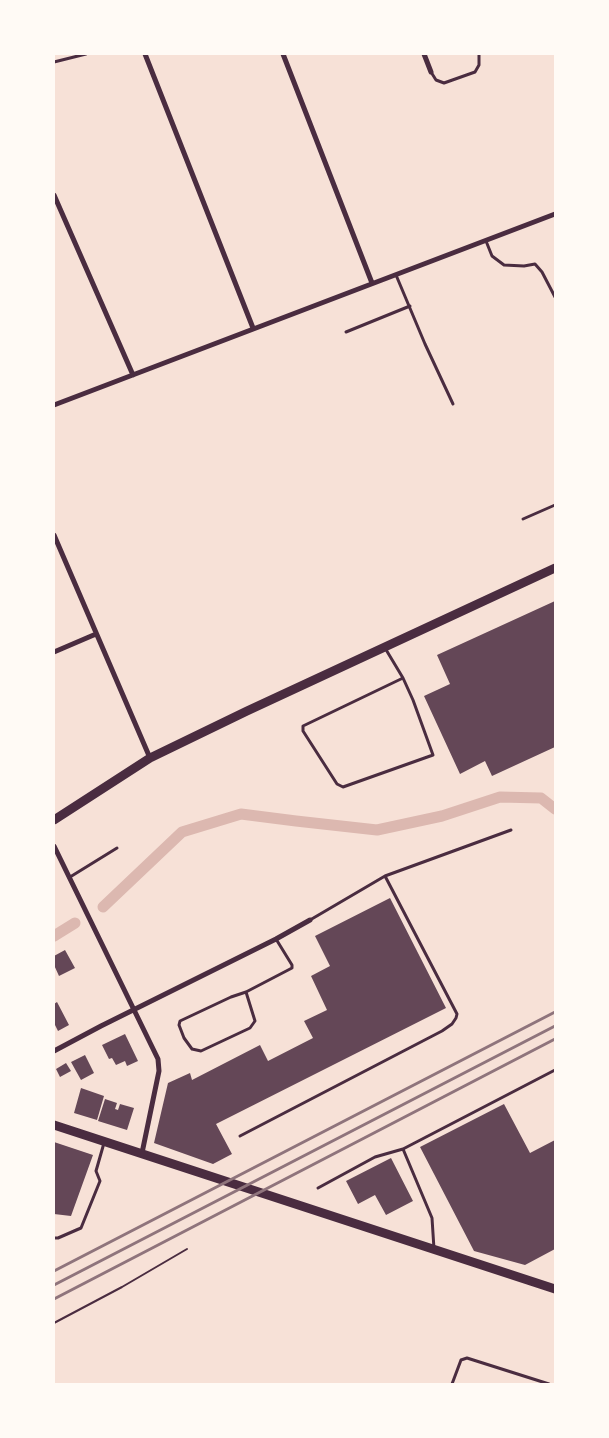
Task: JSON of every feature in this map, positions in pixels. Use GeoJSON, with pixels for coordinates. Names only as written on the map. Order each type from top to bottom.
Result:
{"type":"FeatureCollection","features":[{"type":"Feature","properties":{"kind":"street"},"geometry":{"type":"LineString","coordinates":[[145,54],[253,328]]}},
{"type":"Feature","properties":{"kind":"street"},"geometry":{"type":"LineString","coordinates":[[283,54],[372,283]]}},
{"type":"Feature","properties":{"kind":"street"},"geometry":{"type":"LineString","coordinates":[[424,54],[431,72]]}},
{"type":"Feature","properties":{"kind":"street"},"geometry":{"type":"LineString","coordinates":[[54,195],[133,375]]}},
{"type":"Feature","properties":{"kind":"street"},"geometry":{"type":"LineString","coordinates":[[54,405],[555,214]]}},
{"type":"Feature","properties":{"kind":"street"},"geometry":{"type":"LineString","coordinates":[[54,535],[150,758]]}},
{"type":"Feature","properties":{"kind":"street"},"geometry":{"type":"LineString","coordinates":[[54,820],[150,758],[555,568]]}},
{"type":"Feature","properties":{"kind":"street"},"geometry":{"type":"LineString","coordinates":[[54,652],[96,634]]}},
{"type":"Feature","properties":{"kind":"street"},"geometry":{"type":"LineString","coordinates":[[54,846],[158,1059],[159,1071],[142,1153]]}},
{"type":"Feature","properties":{"kind":"street"},"geometry":{"type":"LineString","coordinates":[[54,1051],[310,920]]}},
{"type":"Feature","properties":{"kind":"street"},"geometry":{"type":"LineString","coordinates":[[54,1125],[555,1289]]}},
{"type":"Feature","properties":{"kind":"lane"},"geometry":{"type":"LineString","coordinates":[[54,62],[86,54]]}},
{"type":"Feature","properties":{"kind":"lane"},"geometry":{"type":"LineString","coordinates":[[431,72],[436,80],[444,83],[475,72],[479,66],[480,57],[478,54]]}},
{"type":"Feature","properties":{"kind":"lane"},"geometry":{"type":"LineString","coordinates":[[486,240],[492,256],[504,265],[524,266],[535,264],[542,272],[555,297]]}},
{"type":"Feature","properties":{"kind":"lane"},"geometry":{"type":"LineString","coordinates":[[396,274],[425,344],[453,404]]}},
{"type":"Feature","properties":{"kind":"lane"},"geometry":{"type":"LineString","coordinates":[[346,332],[410,306]]}},
{"type":"Feature","properties":{"kind":"lane"},"geometry":{"type":"LineString","coordinates":[[523,519],[555,505]]}},
{"type":"Feature","properties":{"kind":"lane"},"geometry":{"type":"LineString","coordinates":[[385,647],[402,678],[413,700],[433,755],[343,787],[337,784],[303,731],[303,726],[402,678]]}},
{"type":"Feature","properties":{"kind":"lane"},"geometry":{"type":"LineString","coordinates":[[310,920],[385,876],[511,830]]}},
{"type":"Feature","properties":{"kind":"lane"},"geometry":{"type":"LineString","coordinates":[[69,877],[117,848]]}},
{"type":"Feature","properties":{"kind":"lane"},"geometry":{"type":"LineString","coordinates":[[240,1136],[442,1031],[452,1024],[456,1018],[457,1014],[385,876]]}},
{"type":"Feature","properties":{"kind":"lane"},"geometry":{"type":"LineString","coordinates":[[244,993],[255,1021],[250,1028],[200,1051],[192,1049],[184,1038],[179,1025],[180,1021],[231,997],[244,993],[292,968],[292,964],[276,938]]}},
{"type":"Feature","properties":{"kind":"lane"},"geometry":{"type":"LineString","coordinates":[[318,1188],[375,1157],[403,1149],[555,1070]]}},
{"type":"Feature","properties":{"kind":"lane"},"geometry":{"type":"LineString","coordinates":[[54,1238],[81,1228],[100,1181],[96,1171],[104,1141]]}},
{"type":"Feature","properties":{"kind":"lane"},"geometry":{"type":"LineString","coordinates":[[403,1149],[432,1218],[434,1250]]}},
{"type":"Feature","properties":{"kind":"lane"},"geometry":{"type":"LineString","coordinates":[[452,1384],[460,1360],[466,1358],[549,1384]]}},
{"type":"Feature","properties":{"kind":"path"},"geometry":{"type":"LineString","coordinates":[[54,1323],[122,1287],[187,1249]]}},
{"type":"Feature","properties":{"kind":"building"},"geometry":{"type":"Polygon","coordinates":[[[555,601],[555,747],[492,776],[485,761],[460,774],[424,696],[450,684],[437,655],[555,601]]]}},
{"type":"Feature","properties":{"kind":"building"},"geometry":{"type":"Polygon","coordinates":[[[390,898],[446,1008],[216,1124],[232,1154],[213,1164],[154,1143],[168,1083],[190,1073],[192,1080],[260,1045],[268,1061],[313,1038],[304,1021],[327,1010],[311,976],[330,966],[315,936],[390,898]]]}},
{"type":"Feature","properties":{"kind":"building"},"geometry":{"type":"Polygon","coordinates":[[[65,950],[75,968],[59,976],[54,965],[54,956],[65,950]]]}},
{"type":"Feature","properties":{"kind":"building"},"geometry":{"type":"Polygon","coordinates":[[[57,1002],[69,1025],[58,1031],[54,1023],[54,1004],[57,1002]]]}},
{"type":"Feature","properties":{"kind":"building"},"geometry":{"type":"Polygon","coordinates":[[[125,1034],[138,1061],[127,1066],[125,1061],[116,1065],[112,1058],[109,1059],[102,1045],[125,1034]]]}},
{"type":"Feature","properties":{"kind":"building"},"geometry":{"type":"Polygon","coordinates":[[[85,1055],[94,1073],[81,1080],[71,1062],[85,1055]]]}},
{"type":"Feature","properties":{"kind":"building"},"geometry":{"type":"Polygon","coordinates":[[[66,1063],[71,1071],[60,1077],[56,1069],[66,1063]]]}},
{"type":"Feature","properties":{"kind":"building"},"geometry":{"type":"Polygon","coordinates":[[[81,1088],[104,1096],[97,1120],[74,1113],[81,1088]]]}},
{"type":"Feature","properties":{"kind":"building"},"geometry":{"type":"Polygon","coordinates":[[[105,1099],[117,1103],[115,1109],[118,1110],[120,1104],[134,1108],[127,1130],[98,1121],[105,1099]]]}},
{"type":"Feature","properties":{"kind":"building"},"geometry":{"type":"Polygon","coordinates":[[[504,1104],[530,1153],[555,1140],[555,1249],[525,1265],[474,1251],[420,1147],[504,1104]]]}},
{"type":"Feature","properties":{"kind":"building"},"geometry":{"type":"Polygon","coordinates":[[[54,1142],[93,1155],[71,1216],[54,1214],[54,1142]]]}},
{"type":"Feature","properties":{"kind":"building"},"geometry":{"type":"Polygon","coordinates":[[[391,1158],[413,1201],[386,1215],[375,1195],[358,1204],[346,1181],[391,1158]]]}},
{"type":"Feature","properties":{"kind":"waterway"},"geometry":{"type":"LineString","coordinates":[[103,907],[182,832],[241,814],[377,830],[442,816],[500,797],[541,798],[555,809]]}},
{"type":"Feature","properties":{"kind":"waterway"},"geometry":{"type":"LineString","coordinates":[[54,936],[75,923]]}},
{"type":"Feature","properties":{"kind":"railway"},"geometry":{"type":"LineString","coordinates":[[54,1271],[555,1012]]}},
{"type":"Feature","properties":{"kind":"railway"},"geometry":{"type":"LineString","coordinates":[[54,1285],[555,1026]]}},
{"type":"Feature","properties":{"kind":"railway"},"geometry":{"type":"LineString","coordinates":[[54,1299],[555,1039]]}}]}
